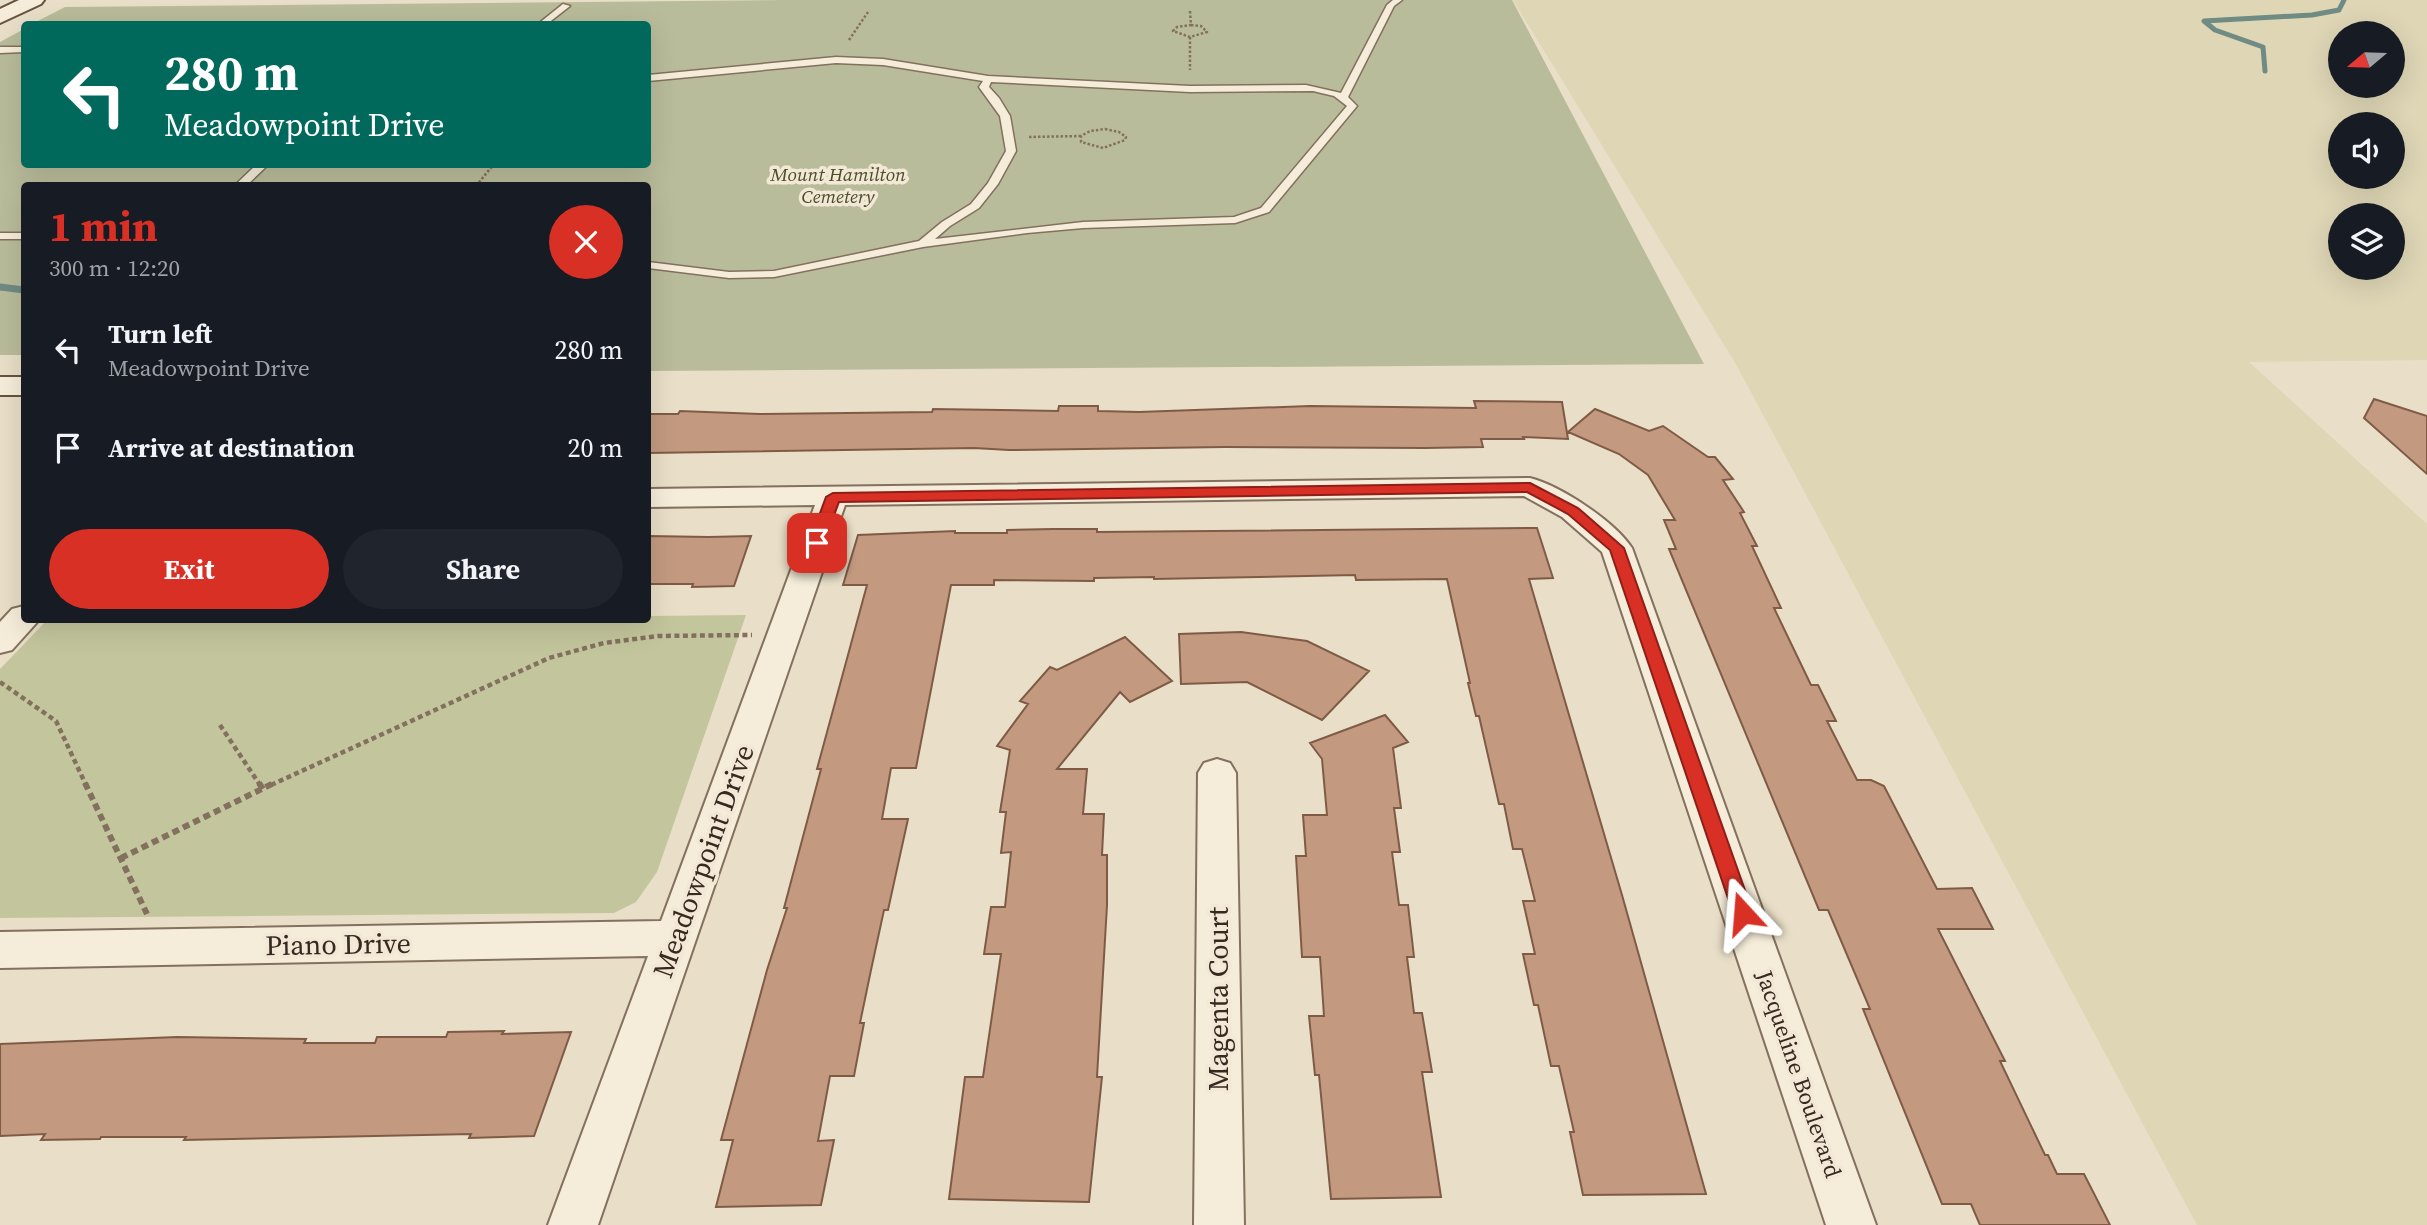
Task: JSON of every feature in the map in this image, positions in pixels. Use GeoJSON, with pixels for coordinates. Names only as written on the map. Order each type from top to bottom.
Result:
{"type":"FeatureCollection","features":[{"type":"Feature","properties":{"kind":"main road"},"geometry":{"type":"LineString","coordinates":[[0,18],[34,0]]}},
{"type":"Feature","properties":{"kind":"main road"},"geometry":{"type":"LineString","coordinates":[[0,386],[21,386]]}},
{"type":"Feature","properties":{"kind":"street","name":"Jacqueline Boulevard"},"geometry":{"type":"LineString","coordinates":[[651,498],[1530,487],[1573,511],[1616,548],[1851,1225]]}},
{"type":"Feature","properties":{"kind":"street","name":"Meadowpoint Drive"},"geometry":{"type":"LineString","coordinates":[[573,1225],[833,497]]}},
{"type":"Feature","properties":{"kind":"street"},"geometry":{"type":"LineString","coordinates":[[0,642],[21,620]]}},
{"type":"Feature","properties":{"kind":"street","name":"Magenta Court"},"geometry":{"type":"LineString","coordinates":[[1217,773],[1219,1225]]}},
{"type":"Feature","properties":{"kind":"street","name":"Piano Drive"},"geometry":{"type":"LineString","coordinates":[[0,950],[676,938]]}},
{"type":"Feature","properties":{"kind":"lane"},"geometry":{"type":"LineString","coordinates":[[1344,96],[1391,5],[1398,0]]}},
{"type":"Feature","properties":{"kind":"lane"},"geometry":{"type":"LineString","coordinates":[[546,21],[566,6]]}},
{"type":"Feature","properties":{"kind":"lane"},"geometry":{"type":"LineString","coordinates":[[0,50],[21,50]]}},
{"type":"Feature","properties":{"kind":"lane"},"geometry":{"type":"LineString","coordinates":[[651,78],[836,60],[883,62],[988,79],[1190,89],[1324,89],[1344,96],[1352,106],[1265,210],[1235,220],[1049,228],[923,244],[774,274],[729,275],[651,265]]}},
{"type":"Feature","properties":{"kind":"lane"},"geometry":{"type":"LineString","coordinates":[[923,244],[946,224],[975,206],[993,184],[1011,150],[1005,116],[996,100],[984,88],[988,79]]}},
{"type":"Feature","properties":{"kind":"lane"},"geometry":{"type":"LineString","coordinates":[[244,182],[259,168]]}},
{"type":"Feature","properties":{"kind":"lane"},"geometry":{"type":"LineString","coordinates":[[0,236],[21,236]]}},
{"type":"Feature","properties":{"kind":"path"},"geometry":{"type":"LineString","coordinates":[[1190,11],[1191,25]]}},
{"type":"Feature","properties":{"kind":"path"},"geometry":{"type":"LineString","coordinates":[[836,60],[868,12]]}},
{"type":"Feature","properties":{"kind":"path"},"geometry":{"type":"LineString","coordinates":[[1191,25],[1201,26],[1207,32],[1191,37],[1173,31],[1181,26],[1191,25]]}},
{"type":"Feature","properties":{"kind":"path"},"geometry":{"type":"LineString","coordinates":[[1190,89],[1191,37]]}},
{"type":"Feature","properties":{"kind":"path"},"geometry":{"type":"LineString","coordinates":[[1011,138],[1081,136],[1090,131],[1105,129],[1119,132],[1126,137],[1117,146],[1104,148],[1084,145],[1081,136]]}},
{"type":"Feature","properties":{"kind":"path"},"geometry":{"type":"LineString","coordinates":[[479,182],[491,168]]}},
{"type":"Feature","properties":{"kind":"path"},"geometry":{"type":"LineString","coordinates":[[121,858],[263,789],[549,658],[604,643],[658,636],[784,635]]}},
{"type":"Feature","properties":{"kind":"path"},"geometry":{"type":"LineString","coordinates":[[0,682],[56,721],[163,947]]}},
{"type":"Feature","properties":{"kind":"path"},"geometry":{"type":"LineString","coordinates":[[220,725],[263,789]]}},
{"type":"Feature","properties":{"kind":"shaded area"},"geometry":{"type":"Polygon","coordinates":[[[1513,0],[2427,0],[2427,360],[2249,362],[2427,524],[2427,1225],[2197,1225],[1737,366],[1513,0]]]}},
{"type":"Feature","properties":{"kind":"green space","name":"Mount Hamilton Cemetery"},"geometry":{"type":"Polygon","coordinates":[[[783,0],[1512,0],[1704,364],[651,371],[651,182],[21,182],[21,355],[0,355],[0,42],[21,31],[21,168],[651,168],[651,21],[38,21],[65,7],[783,0]]]}},
{"type":"Feature","properties":{"kind":"green space"},"geometry":{"type":"Polygon","coordinates":[[[746,615],[657,872],[636,902],[614,913],[0,918],[0,669],[44,623],[651,623],[651,616],[746,615]]]}},
{"type":"Feature","properties":{"kind":"building"},"geometry":{"type":"Polygon","coordinates":[[[2374,399],[2427,416],[2427,474],[2364,418],[2374,399]]]}},
{"type":"Feature","properties":{"kind":"building"},"geometry":{"type":"Polygon","coordinates":[[[1474,401],[1562,402],[1568,439],[1481,439],[1483,447],[1425,448],[974,448],[651,453],[651,414],[678,414],[680,411],[760,414],[932,412],[933,409],[1058,411],[1059,406],[1098,406],[1098,411],[1139,412],[1310,406],[1476,408],[1474,401]]]}},
{"type":"Feature","properties":{"kind":"building"},"geometry":{"type":"Polygon","coordinates":[[[1595,409],[1649,431],[1663,426],[1708,457],[1715,457],[1733,479],[1723,480],[1744,512],[1740,513],[1757,546],[1752,546],[1781,608],[1774,608],[1811,685],[1818,685],[1836,721],[1827,721],[1857,780],[1871,780],[1884,786],[1937,889],[1972,888],[1993,929],[1938,929],[2005,1061],[2000,1061],[2045,1155],[2048,1155],[2057,1174],[2084,1174],[2110,1225],[1980,1225],[1971,1204],[1942,1204],[1863,1009],[1870,1009],[1828,910],[1819,910],[1669,549],[1676,549],[1664,520],[1675,520],[1648,475],[1619,454],[1568,432],[1595,409]]]}},
{"type":"Feature","properties":{"kind":"building"},"geometry":{"type":"Polygon","coordinates":[[[1537,528],[1553,578],[1529,579],[1706,1194],[1583,1195],[1570,1132],[1574,1132],[1559,1066],[1551,1066],[1538,1005],[1534,1005],[1523,954],[1535,954],[1523,901],[1535,901],[1522,849],[1513,849],[1504,804],[1499,804],[1479,716],[1476,716],[1468,683],[1447,579],[1356,580],[1355,575],[1154,577],[1094,578],[1094,581],[994,580],[994,585],[951,585],[916,768],[891,768],[882,819],[908,819],[888,910],[884,910],[871,970],[860,1023],[864,1023],[854,1076],[830,1076],[818,1141],[834,1140],[821,1205],[716,1207],[733,1140],[721,1140],[767,970],[787,908],[784,908],[821,769],[817,769],[867,585],[843,585],[858,535],[955,531],[1007,533],[1007,530],[1053,529],[1097,529],[1097,532],[1537,528]]]}},
{"type":"Feature","properties":{"kind":"building"},"geometry":{"type":"Polygon","coordinates":[[[651,536],[751,536],[734,586],[692,587],[693,584],[651,584],[651,536]]]}},
{"type":"Feature","properties":{"kind":"building"},"geometry":{"type":"Polygon","coordinates":[[[1241,632],[1307,641],[1369,671],[1322,720],[1247,682],[1181,684],[1179,634],[1241,632]]]}},
{"type":"Feature","properties":{"kind":"building"},"geometry":{"type":"Polygon","coordinates":[[[1125,637],[1172,681],[1130,702],[1120,692],[1057,769],[1087,769],[1083,814],[1104,814],[1102,855],[1107,855],[1107,905],[1097,1077],[1102,1077],[1089,1202],[949,1199],[965,1077],[983,1077],[1001,954],[984,954],[991,907],[1005,907],[1011,852],[1001,853],[1006,812],[1000,812],[1010,750],[997,746],[1028,704],[1020,701],[1050,667],[1057,670],[1125,637]]]}},
{"type":"Feature","properties":{"kind":"building"},"geometry":{"type":"Polygon","coordinates":[[[1385,715],[1408,742],[1393,748],[1401,808],[1394,808],[1400,852],[1392,852],[1399,905],[1408,905],[1414,957],[1407,957],[1414,1013],[1422,1013],[1432,1072],[1422,1072],[1441,1197],[1331,1199],[1319,1075],[1315,1075],[1309,1016],[1324,1016],[1320,957],[1302,957],[1296,856],[1306,856],[1303,815],[1327,815],[1322,759],[1310,743],[1385,715]]]}},
{"type":"Feature","properties":{"kind":"building"},"geometry":{"type":"Polygon","coordinates":[[[504,1031],[502,1034],[571,1032],[534,1136],[469,1138],[471,1134],[184,1140],[186,1137],[101,1137],[41,1140],[45,1134],[0,1136],[0,1044],[177,1037],[306,1039],[304,1043],[375,1043],[377,1037],[446,1037],[448,1032],[504,1031]]]}},
{"type":"Feature","properties":{"kind":"waterway"},"geometry":{"type":"LineString","coordinates":[[2265,71],[2263,47],[2215,30],[2204,21],[2312,15],[2339,10],[2344,0]]}},
{"type":"Feature","properties":{"kind":"waterway"},"geometry":{"type":"LineString","coordinates":[[0,287],[21,290]]}},
{"type":"Feature","properties":{"kind":"route"},"geometry":{"type":"LineString","coordinates":[[817,543],[833,497],[1530,487],[1573,511],[1616,548],[1743,913]]}}]}
